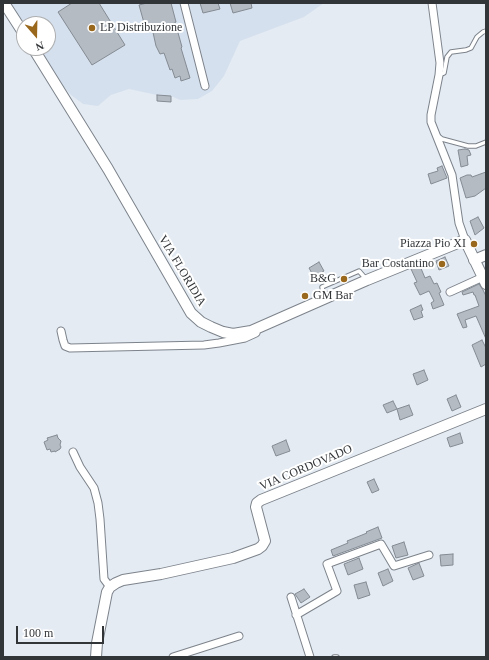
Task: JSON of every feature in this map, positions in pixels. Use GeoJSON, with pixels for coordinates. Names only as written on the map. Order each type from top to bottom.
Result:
{"type":"FeatureCollection","features":[{"type":"Feature","properties":{"kind":"street"},"geometry":{"type":"LineString","coordinates":[[4,3],[16,22]]}},
{"type":"Feature","properties":{"kind":"street"},"geometry":{"type":"LineString","coordinates":[[184,3],[205,86]]}},
{"type":"Feature","properties":{"kind":"street"},"geometry":{"type":"LineString","coordinates":[[432,3],[440,63],[431,122],[452,174],[459,223],[465,240],[484,280],[450,292]]}},
{"type":"Feature","properties":{"kind":"street","name":"VIA FLORIDIA"},"geometry":{"type":"LineString","coordinates":[[38,56],[108,169],[191,313],[201,322],[211,327],[234,334],[251,331],[367,280],[465,240]]}},
{"type":"Feature","properties":{"kind":"street"},"geometry":{"type":"LineString","coordinates":[[474,260],[486,256]]}},
{"type":"Feature","properties":{"kind":"street"},"geometry":{"type":"LineString","coordinates":[[61,331],[65,346],[70,348],[196,345],[219,344],[245,338],[261,331],[262,326]]}},
{"type":"Feature","properties":{"kind":"street","name":"VIA CORDOVADO"},"geometry":{"type":"LineString","coordinates":[[110,587],[123,580],[161,574],[234,558],[258,549],[265,541],[256,507],[257,503],[261,500],[486,409]]}},
{"type":"Feature","properties":{"kind":"street"},"geometry":{"type":"LineString","coordinates":[[73,452],[80,467],[94,488],[100,519],[104,579],[110,587],[107,592],[101,621],[96,657]]}},
{"type":"Feature","properties":{"kind":"street"},"geometry":{"type":"LineString","coordinates":[[296,615],[337,590],[327,564],[381,544],[394,566],[429,555]]}},
{"type":"Feature","properties":{"kind":"street"},"geometry":{"type":"LineString","coordinates":[[291,597],[310,657]]}},
{"type":"Feature","properties":{"kind":"street"},"geometry":{"type":"LineString","coordinates":[[173,657],[239,636]]}},
{"type":"Feature","properties":{"kind":"lane"},"geometry":{"type":"LineString","coordinates":[[439,75],[444,73],[447,57],[451,52],[471,48],[477,37],[486,31]]}},
{"type":"Feature","properties":{"kind":"lane"},"geometry":{"type":"LineString","coordinates":[[437,136],[442,139],[468,146],[476,146],[486,142]]}},
{"type":"Feature","properties":{"kind":"shaded area"},"geometry":{"type":"Polygon","coordinates":[[[8,3],[324,3],[304,17],[240,41],[224,76],[212,91],[198,99],[180,100],[171,96],[157,95],[129,89],[111,95],[98,106],[83,104],[71,95],[61,84],[42,56],[56,56],[56,16],[16,16],[8,3]]]}},
{"type":"Feature","properties":{"kind":"building","name":"LP Distribuzione"},"geometry":{"type":"Polygon","coordinates":[[[72,3],[99,3],[125,45],[92,65],[58,12],[72,3]]]}},
{"type":"Feature","properties":{"kind":"building"},"geometry":{"type":"Polygon","coordinates":[[[147,3],[171,3],[181,48],[190,78],[181,81],[180,76],[175,78],[172,69],[170,70],[164,53],[160,54],[156,46],[152,28],[146,30],[139,5],[147,3]]]}},
{"type":"Feature","properties":{"kind":"building"},"geometry":{"type":"Polygon","coordinates":[[[200,3],[218,3],[220,9],[203,13],[200,3]]]}},
{"type":"Feature","properties":{"kind":"building"},"geometry":{"type":"Polygon","coordinates":[[[230,3],[251,3],[252,8],[233,13],[230,3]]]}},
{"type":"Feature","properties":{"kind":"building"},"geometry":{"type":"Polygon","coordinates":[[[157,95],[171,96],[171,102],[157,101],[157,95]]]}},
{"type":"Feature","properties":{"kind":"building"},"geometry":{"type":"Polygon","coordinates":[[[458,150],[469,150],[471,155],[467,156],[468,165],[461,167],[458,150]]]}},
{"type":"Feature","properties":{"kind":"building"},"geometry":{"type":"Polygon","coordinates":[[[442,166],[447,178],[431,184],[428,174],[438,171],[437,168],[442,166]]]}},
{"type":"Feature","properties":{"kind":"building"},"geometry":{"type":"Polygon","coordinates":[[[486,172],[486,188],[475,196],[466,198],[460,178],[467,175],[471,175],[472,177],[486,172]]]}},
{"type":"Feature","properties":{"kind":"building"},"geometry":{"type":"Polygon","coordinates":[[[478,217],[484,228],[475,235],[470,221],[478,217]]]}},
{"type":"Feature","properties":{"kind":"building","name":"Bar Costantino"},"geometry":{"type":"Polygon","coordinates":[[[445,257],[449,266],[439,270],[436,261],[445,257]]]}},
{"type":"Feature","properties":{"kind":"building"},"geometry":{"type":"Polygon","coordinates":[[[319,262],[324,271],[314,277],[309,268],[319,262]]]}},
{"type":"Feature","properties":{"kind":"building"},"geometry":{"type":"Polygon","coordinates":[[[420,266],[425,278],[430,276],[434,284],[437,283],[444,305],[433,309],[431,303],[434,301],[429,291],[420,295],[414,283],[417,282],[411,269],[420,266]]]}},
{"type":"Feature","properties":{"kind":"building"},"geometry":{"type":"Polygon","coordinates":[[[479,284],[486,296],[486,339],[476,316],[465,320],[467,327],[463,328],[457,314],[479,306],[473,292],[463,295],[462,292],[479,284]]]}},
{"type":"Feature","properties":{"kind":"building"},"geometry":{"type":"Polygon","coordinates":[[[421,305],[423,317],[414,320],[410,310],[421,305]]]}},
{"type":"Feature","properties":{"kind":"building"},"geometry":{"type":"Polygon","coordinates":[[[482,340],[486,348],[486,364],[481,367],[472,345],[482,340]]]}},
{"type":"Feature","properties":{"kind":"building"},"geometry":{"type":"Polygon","coordinates":[[[424,370],[428,380],[417,385],[413,374],[424,370]]]}},
{"type":"Feature","properties":{"kind":"building"},"geometry":{"type":"Polygon","coordinates":[[[456,395],[461,407],[452,411],[447,399],[456,395]]]}},
{"type":"Feature","properties":{"kind":"building"},"geometry":{"type":"Polygon","coordinates":[[[393,401],[397,409],[387,413],[383,405],[393,401]]]}},
{"type":"Feature","properties":{"kind":"building"},"geometry":{"type":"Polygon","coordinates":[[[409,405],[413,415],[400,420],[397,409],[409,405]]]}},
{"type":"Feature","properties":{"kind":"building"},"geometry":{"type":"Polygon","coordinates":[[[460,433],[463,443],[450,447],[447,438],[460,433]]]}},
{"type":"Feature","properties":{"kind":"building"},"geometry":{"type":"Polygon","coordinates":[[[57,435],[61,441],[60,449],[55,452],[51,452],[50,449],[47,450],[44,442],[48,440],[47,438],[57,435]]]}},
{"type":"Feature","properties":{"kind":"building"},"geometry":{"type":"Polygon","coordinates":[[[286,440],[290,451],[276,456],[272,446],[286,440]]]}},
{"type":"Feature","properties":{"kind":"building"},"geometry":{"type":"Polygon","coordinates":[[[374,479],[379,490],[372,493],[367,482],[374,479]]]}},
{"type":"Feature","properties":{"kind":"building"},"geometry":{"type":"Polygon","coordinates":[[[378,527],[382,538],[333,556],[331,550],[378,527]]]}},
{"type":"Feature","properties":{"kind":"building"},"geometry":{"type":"Polygon","coordinates":[[[404,542],[408,555],[396,558],[392,546],[404,542]]]}},
{"type":"Feature","properties":{"kind":"building"},"geometry":{"type":"Polygon","coordinates":[[[453,554],[453,565],[441,566],[440,555],[453,554]]]}},
{"type":"Feature","properties":{"kind":"building"},"geometry":{"type":"Polygon","coordinates":[[[359,558],[363,569],[348,575],[344,564],[359,558]]]}},
{"type":"Feature","properties":{"kind":"building"},"geometry":{"type":"Polygon","coordinates":[[[419,563],[424,576],[413,580],[408,568],[419,563]]]}},
{"type":"Feature","properties":{"kind":"building"},"geometry":{"type":"Polygon","coordinates":[[[388,569],[393,581],[383,586],[378,573],[388,569]]]}},
{"type":"Feature","properties":{"kind":"building"},"geometry":{"type":"Polygon","coordinates":[[[366,582],[370,595],[358,599],[354,585],[366,582]]]}},
{"type":"Feature","properties":{"kind":"building"},"geometry":{"type":"Polygon","coordinates":[[[304,589],[310,597],[301,603],[295,594],[304,589]]]}},
{"type":"Feature","properties":{"kind":"place","name":"LP Distribuzione"},"geometry":{"type":"Point","coordinates":[92,28]}},
{"type":"Feature","properties":{"kind":"place","name":"Piazza Pio XI"},"geometry":{"type":"Point","coordinates":[474,244]}},
{"type":"Feature","properties":{"kind":"place","name":"Bar Costantino"},"geometry":{"type":"Point","coordinates":[442,264]}},
{"type":"Feature","properties":{"kind":"place","name":"B&G"},"geometry":{"type":"Point","coordinates":[344,279]}},
{"type":"Feature","properties":{"kind":"place","name":"GM Bar"},"geometry":{"type":"Point","coordinates":[305,296]}}]}
